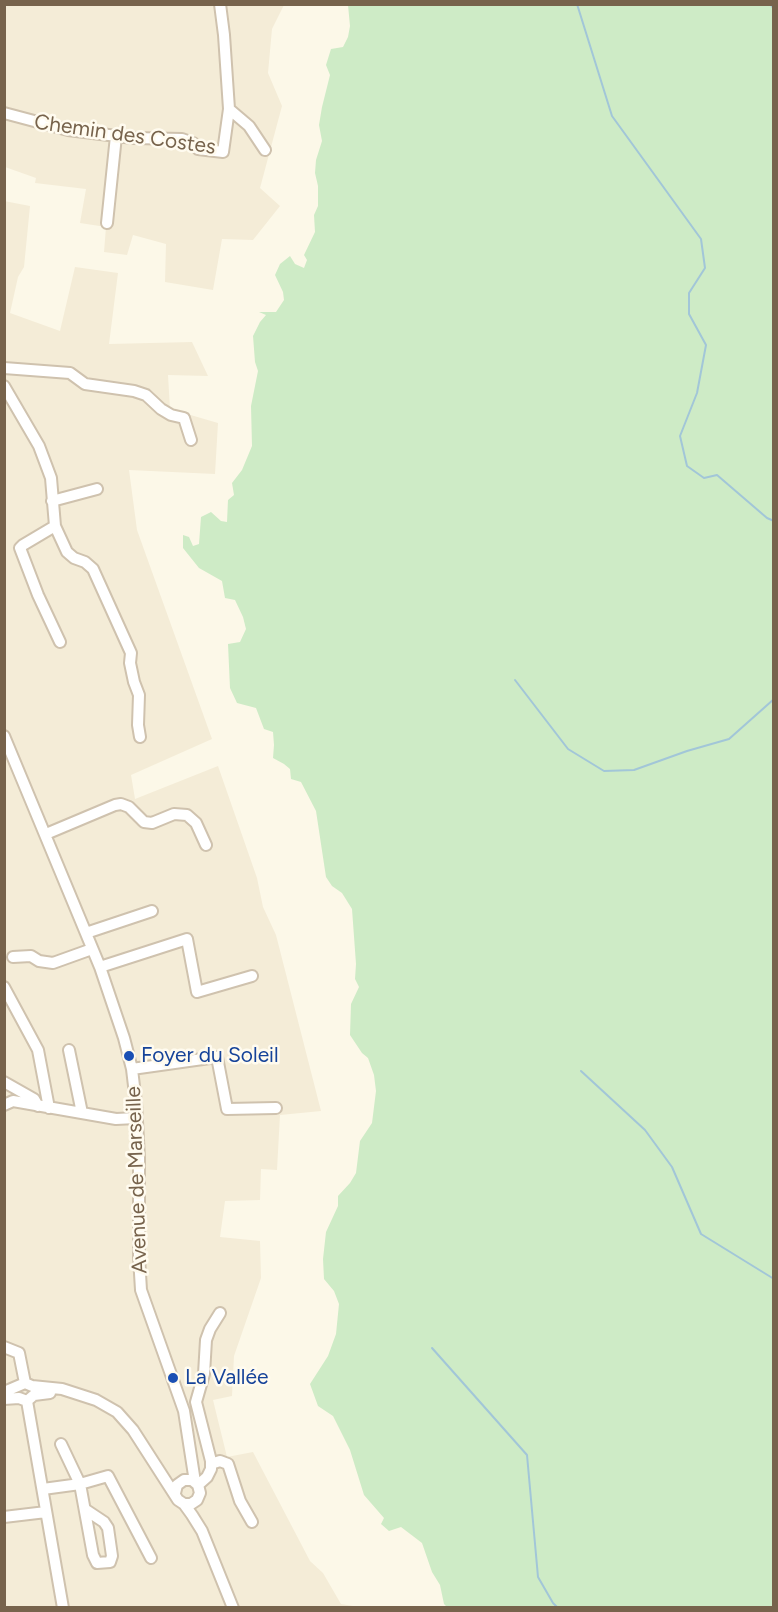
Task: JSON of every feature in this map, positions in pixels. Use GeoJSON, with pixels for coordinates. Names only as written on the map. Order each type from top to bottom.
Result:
{"type":"FeatureCollection","features":[{"type":"Feature","properties":{"kind":"street"},"geometry":{"type":"LineString","coordinates":[[220,4],[229,109]]}},
{"type":"Feature","properties":{"kind":"street","name":"Chemin des Costes"},"geometry":{"type":"LineString","coordinates":[[4,113],[68,130],[116,136],[182,139],[193,142],[198,149],[223,152],[229,109]]}},
{"type":"Feature","properties":{"kind":"street","name":"Chemin des Costes"},"geometry":{"type":"LineString","coordinates":[[229,109],[249,126],[265,150]]}},
{"type":"Feature","properties":{"kind":"street"},"geometry":{"type":"LineString","coordinates":[[107,223],[116,136]]}},
{"type":"Feature","properties":{"kind":"street"},"geometry":{"type":"LineString","coordinates":[[4,368],[70,373],[85,384],[134,391],[146,395],[161,409],[183,418],[191,440]]}},
{"type":"Feature","properties":{"kind":"street"},"geometry":{"type":"LineString","coordinates":[[4,386],[39,446],[51,478],[56,526],[67,552],[74,558],[85,561],[93,569],[131,653],[130,663],[139,695],[140,737]]}},
{"type":"Feature","properties":{"kind":"street"},"geometry":{"type":"LineString","coordinates":[[52,501],[98,489]]}},
{"type":"Feature","properties":{"kind":"street"},"geometry":{"type":"LineString","coordinates":[[56,526],[20,548],[38,595],[60,642]]}},
{"type":"Feature","properties":{"kind":"street","name":"Avenue de Marseille"},"geometry":{"type":"LineString","coordinates":[[5,739],[100,967],[132,1069],[139,1158],[141,1290],[180,1396],[192,1459],[189,1483]]}},
{"type":"Feature","properties":{"kind":"street"},"geometry":{"type":"LineString","coordinates":[[46,834],[122,804],[129,807],[144,822],[164,820],[174,814],[187,815],[196,823],[206,845]]}},
{"type":"Feature","properties":{"kind":"street"},"geometry":{"type":"LineString","coordinates":[[86,933],[152,911]]}},
{"type":"Feature","properties":{"kind":"street"},"geometry":{"type":"LineString","coordinates":[[100,967],[187,939],[196,992],[252,976]]}},
{"type":"Feature","properties":{"kind":"street"},"geometry":{"type":"LineString","coordinates":[[13,957],[31,956],[39,961],[52,963],[92,949]]}},
{"type":"Feature","properties":{"kind":"street"},"geometry":{"type":"LineString","coordinates":[[4,987],[38,1050],[50,1108]]}},
{"type":"Feature","properties":{"kind":"street"},"geometry":{"type":"LineString","coordinates":[[69,1050],[82,1113]]}},
{"type":"Feature","properties":{"kind":"street"},"geometry":{"type":"LineString","coordinates":[[132,1069],[217,1057],[227,1110],[276,1108]]}},
{"type":"Feature","properties":{"kind":"street"},"geometry":{"type":"LineString","coordinates":[[4,1082],[34,1099],[38,1106]]}},
{"type":"Feature","properties":{"kind":"street"},"geometry":{"type":"LineString","coordinates":[[4,1105],[13,1101],[116,1119],[136,1118]]}},
{"type":"Feature","properties":{"kind":"street"},"geometry":{"type":"LineString","coordinates":[[175,1493],[175,1489],[207,1477],[211,1469],[196,1402],[204,1374],[206,1340],[220,1313]]}},
{"type":"Feature","properties":{"kind":"street"},"geometry":{"type":"LineString","coordinates":[[4,1347],[19,1353],[63,1608]]}},
{"type":"Feature","properties":{"kind":"street"},"geometry":{"type":"LineString","coordinates":[[4,1392],[62,1389],[96,1400],[117,1412],[133,1430],[178,1500],[184,1504],[202,1531],[233,1608]]}},
{"type":"Feature","properties":{"kind":"street"},"geometry":{"type":"LineString","coordinates":[[4,1399],[26,1392]]}},
{"type":"Feature","properties":{"kind":"street"},"geometry":{"type":"LineString","coordinates":[[61,1444],[80,1484],[86,1510]]}},
{"type":"Feature","properties":{"kind":"street"},"geometry":{"type":"LineString","coordinates":[[211,1464],[220,1461],[228,1464],[240,1501],[252,1522]]}},
{"type":"Feature","properties":{"kind":"street"},"geometry":{"type":"LineString","coordinates":[[160,1473],[189,1483],[200,1493],[197,1500],[202,1531]]}},
{"type":"Feature","properties":{"kind":"street"},"geometry":{"type":"LineString","coordinates":[[43,1489],[80,1484],[108,1476],[151,1558]]}},
{"type":"Feature","properties":{"kind":"street"},"geometry":{"type":"LineString","coordinates":[[184,1504],[191,1504],[197,1500]]}},
{"type":"Feature","properties":{"kind":"street"},"geometry":{"type":"LineString","coordinates":[[4,1517],[46,1512]]}},
{"type":"Feature","properties":{"kind":"shaded area"},"geometry":{"type":"Polygon","coordinates":[[[5,5],[284,5],[272,29],[268,73],[282,106],[260,188],[280,206],[253,240],[222,239],[213,290],[165,282],[166,244],[133,235],[127,255],[104,252],[106,227],[80,223],[86,189],[35,183],[36,178],[5,167],[5,5]]]}},
{"type":"Feature","properties":{"kind":"shaded area"},"geometry":{"type":"Polygon","coordinates":[[[4,201],[30,206],[24,267],[18,277],[10,313],[60,331],[75,267],[118,273],[109,344],[192,342],[208,376],[168,375],[170,409],[218,423],[215,474],[129,470],[137,530],[212,739],[131,775],[135,799],[218,766],[257,878],[263,907],[276,935],[321,1111],[280,1115],[277,1170],[261,1169],[260,1200],[225,1201],[220,1237],[260,1241],[261,1278],[234,1356],[232,1396],[213,1400],[227,1457],[253,1452],[310,1561],[323,1573],[341,1604],[359,1607],[5,1607],[4,201]]]}},
{"type":"Feature","properties":{"kind":"green space"},"geometry":{"type":"Polygon","coordinates":[[[348,5],[773,5],[773,1607],[447,1607],[422,1543],[401,1527],[389,1531],[381,1524],[384,1518],[364,1495],[350,1450],[333,1416],[318,1406],[310,1384],[328,1356],[336,1334],[339,1304],[334,1291],[324,1279],[323,1259],[326,1232],[338,1206],[338,1196],[356,1173],[360,1141],[372,1123],[376,1091],[374,1075],[368,1058],[350,1035],[351,1004],[359,987],[355,979],[352,909],[342,893],[332,886],[326,877],[316,811],[301,782],[291,779],[290,769],[273,758],[273,732],[264,729],[256,708],[237,703],[230,688],[228,644],[240,642],[246,629],[243,617],[235,600],[225,598],[222,581],[199,568],[183,548],[183,535],[189,537],[193,546],[199,544],[201,517],[211,512],[221,521],[227,522],[228,500],[234,495],[232,483],[242,470],[252,446],[251,406],[258,371],[253,336],[266,315],[259,312],[276,312],[284,300],[275,275],[280,264],[290,256],[295,264],[304,268],[307,260],[304,255],[315,232],[314,215],[318,206],[318,186],[315,173],[316,160],[322,141],[319,125],[330,75],[326,65],[331,49],[343,47],[348,37],[350,26],[348,5]]]}},
{"type":"Feature","properties":{"kind":"waterway"},"geometry":{"type":"LineString","coordinates":[[577,4],[612,116],[701,239],[705,268],[689,293],[689,314],[706,345],[697,393],[680,436],[687,466],[704,478],[717,475],[767,518],[774,521]]}},
{"type":"Feature","properties":{"kind":"waterway"},"geometry":{"type":"LineString","coordinates":[[770,4],[774,9]]}},
{"type":"Feature","properties":{"kind":"waterway"},"geometry":{"type":"LineString","coordinates":[[515,680],[568,749],[604,771],[634,770],[729,739],[774,699]]}},
{"type":"Feature","properties":{"kind":"waterway"},"geometry":{"type":"LineString","coordinates":[[581,1071],[645,1130],[672,1167],[701,1234],[774,1279]]}},
{"type":"Feature","properties":{"kind":"waterway"},"geometry":{"type":"LineString","coordinates":[[432,1348],[527,1455],[538,1577],[558,1608]]}},
{"type":"Feature","properties":{"kind":"place","name":"Foyer du Soleil"},"geometry":{"type":"Point","coordinates":[129,1056]}},
{"type":"Feature","properties":{"kind":"place","name":"La Vallée"},"geometry":{"type":"Point","coordinates":[173,1378]}}]}
